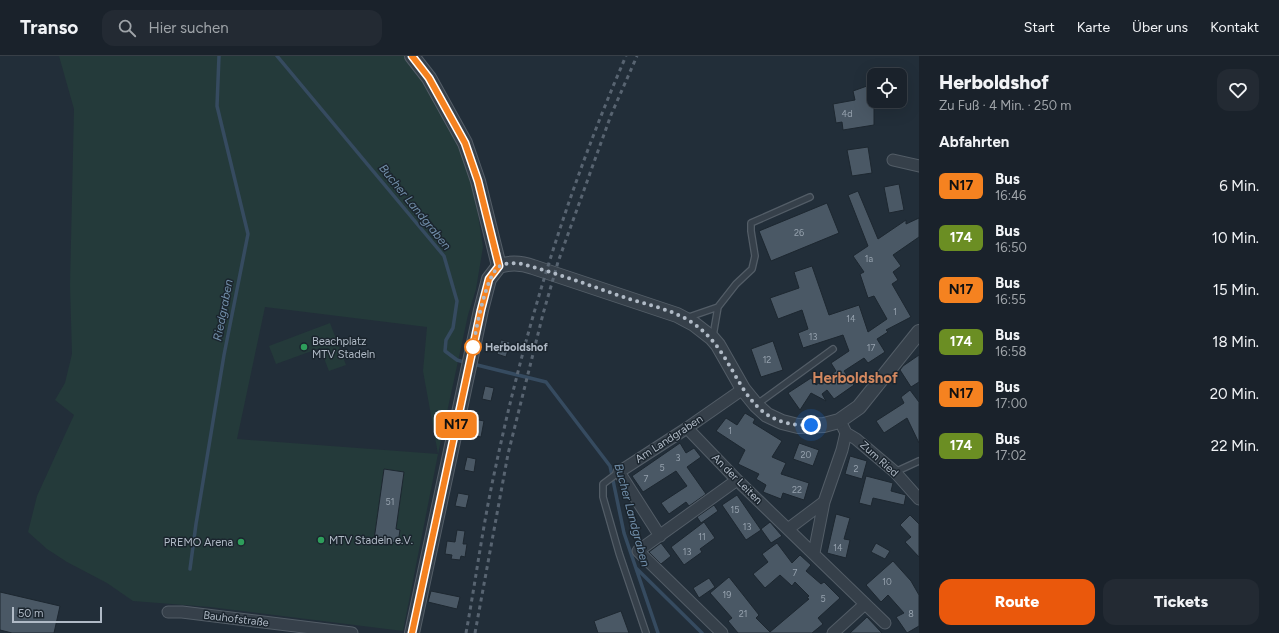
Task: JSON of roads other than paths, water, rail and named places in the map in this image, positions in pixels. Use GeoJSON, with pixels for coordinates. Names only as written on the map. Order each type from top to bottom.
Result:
{"type":"FeatureCollection","features":[{"type":"Feature","properties":{"kind":"street"},"geometry":{"type":"LineString","coordinates":[[412,56],[429,78],[465,143],[478,181],[499,266]]}},
{"type":"Feature","properties":{"kind":"street"},"geometry":{"type":"LineString","coordinates":[[893,160],[919,166]]}},
{"type":"Feature","properties":{"kind":"street"},"geometry":{"type":"LineString","coordinates":[[412,633],[467,370],[489,279],[499,266],[514,263],[534,267],[685,318],[712,338],[743,390],[766,415],[782,422],[798,426],[824,425],[839,421],[859,407],[919,332]]}},
{"type":"Feature","properties":{"kind":"street","name":"Am Landgraben"},"geometry":{"type":"LineString","coordinates":[[619,472],[743,390]]}},
{"type":"Feature","properties":{"kind":"street","name":"Zum Ried"},"geometry":{"type":"LineString","coordinates":[[839,421],[846,433],[856,438],[895,472],[919,499]]}},
{"type":"Feature","properties":{"kind":"street","name":"An der Leiten"},"geometry":{"type":"LineString","coordinates":[[687,428],[737,480],[885,623]]}},
{"type":"Feature","properties":{"kind":"street"},"geometry":{"type":"LineString","coordinates":[[814,553],[824,502],[842,450],[846,433]]}},
{"type":"Feature","properties":{"kind":"street"},"geometry":{"type":"LineString","coordinates":[[619,472],[660,536]]}},
{"type":"Feature","properties":{"kind":"street"},"geometry":{"type":"LineString","coordinates":[[722,633],[638,551],[737,480]]}},
{"type":"Feature","properties":{"kind":"street"},"geometry":{"type":"LineString","coordinates":[[788,529],[824,502]]}},
{"type":"Feature","properties":{"kind":"street"},"geometry":{"type":"LineString","coordinates":[[833,633],[865,604]]}},
{"type":"Feature","properties":{"kind":"street","name":"Bauhofstraße"},"geometry":{"type":"LineString","coordinates":[[168,612],[182,612],[352,633]]}},
{"type":"Feature","properties":{"kind":"lane"},"geometry":{"type":"LineString","coordinates":[[712,338],[718,307],[736,284],[752,269],[755,256],[750,232],[751,223],[810,197]]}},
{"type":"Feature","properties":{"kind":"lane"},"geometry":{"type":"LineString","coordinates":[[685,318],[718,307]]}},
{"type":"Feature","properties":{"kind":"lane"},"geometry":{"type":"LineString","coordinates":[[756,405],[833,349]]}},
{"type":"Feature","properties":{"kind":"lane"},"geometry":{"type":"LineString","coordinates":[[895,472],[919,461]]}},
{"type":"Feature","properties":{"kind":"lane"},"geometry":{"type":"LineString","coordinates":[[619,472],[603,484],[603,497],[619,554],[646,633]]}},
{"type":"Feature","properties":{"kind":"waterway","name":"Riedgraben"},"geometry":{"type":"LineString","coordinates":[[190,569],[224,355],[248,234],[217,106],[219,56]]}},
{"type":"Feature","properties":{"kind":"waterway","name":"Bucher Landgraben"},"geometry":{"type":"LineString","coordinates":[[277,56],[444,256],[457,301],[453,328],[446,340],[445,351],[457,360],[467,363]]}},
{"type":"Feature","properties":{"kind":"waterway","name":"Bucher Landgraben"},"geometry":{"type":"LineString","coordinates":[[473,364],[546,382],[610,466],[624,533],[658,633]]}},
{"type":"Feature","properties":{"kind":"waterway"},"geometry":{"type":"LineString","coordinates":[[636,568],[702,633]]}},
{"type":"Feature","properties":{"kind":"railway"},"geometry":{"type":"LineString","coordinates":[[466,633],[495,470],[534,312],[585,157],[626,56]]}},
{"type":"Feature","properties":{"kind":"railway"},"geometry":{"type":"LineString","coordinates":[[475,633],[508,454],[543,314],[558,262],[611,115],[637,56]]}},
{"type":"Feature","properties":{"kind":"place","name":"Beachplatz MTV Stadeln"},"geometry":{"type":"Point","coordinates":[304,347]}},
{"type":"Feature","properties":{"kind":"place","name":"Herboldshof"},"geometry":{"type":"Point","coordinates":[473,347]}},
{"type":"Feature","properties":{"kind":"place","name":"MTV Stadeln e.V."},"geometry":{"type":"Point","coordinates":[321,540]}},
{"type":"Feature","properties":{"kind":"place","name":"PREMO Arena"},"geometry":{"type":"Point","coordinates":[241,542]}},
{"type":"Feature","properties":{"kind":"district","name":"Herboldshof"},"geometry":{"type":"Point","coordinates":[855,378]}}]}
